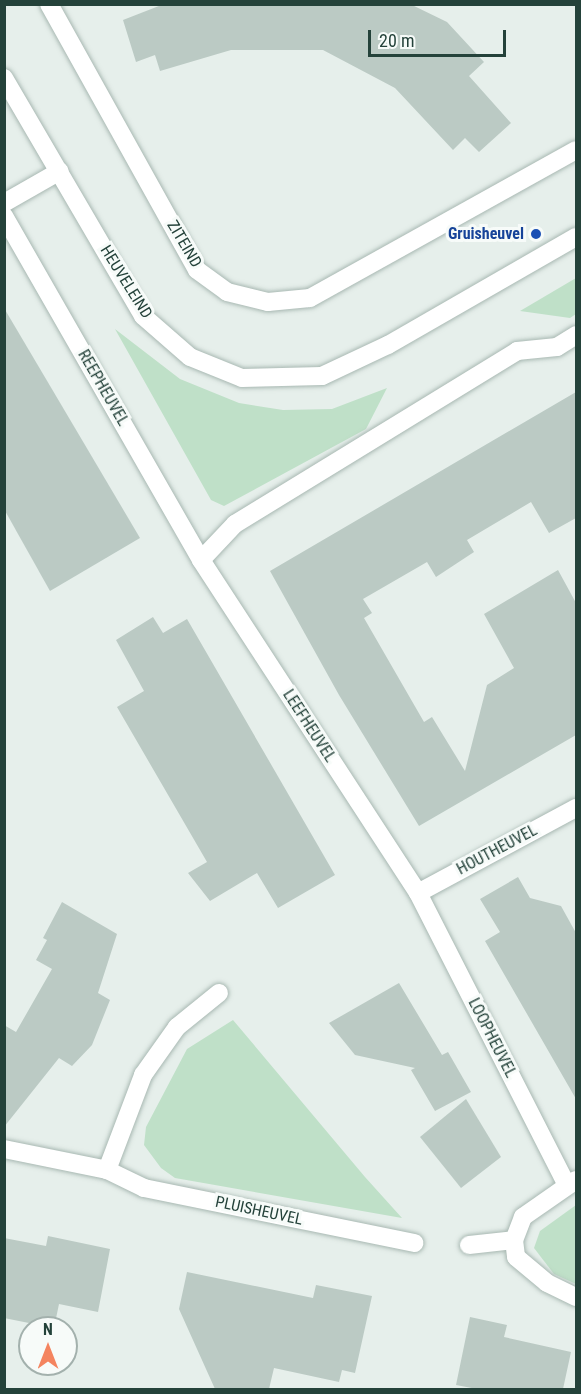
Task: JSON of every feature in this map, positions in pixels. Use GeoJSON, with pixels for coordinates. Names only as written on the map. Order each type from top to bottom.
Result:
{"type":"FeatureCollection","features":[{"type":"Feature","properties":{"kind":"street","name":"ZITEIND"},"geometry":{"type":"LineString","coordinates":[[49,4],[197,270],[227,292],[267,302],[310,298],[576,150]]}},
{"type":"Feature","properties":{"kind":"street","name":"HEUVELEIND"},"geometry":{"type":"LineString","coordinates":[[4,78],[143,316],[190,357],[242,378],[322,376],[388,345],[576,237]]}},
{"type":"Feature","properties":{"kind":"street"},"geometry":{"type":"LineString","coordinates":[[4,203],[60,171]]}},
{"type":"Feature","properties":{"kind":"street","name":"REEPHEUVEL"},"geometry":{"type":"LineString","coordinates":[[4,216],[201,560]]}},
{"type":"Feature","properties":{"kind":"street"},"geometry":{"type":"LineString","coordinates":[[201,560],[235,524],[517,351],[556,347],[576,335]]}},
{"type":"Feature","properties":{"kind":"street","name":"LEEFHEUVEL"},"geometry":{"type":"LineString","coordinates":[[201,560],[417,892]]}},
{"type":"Feature","properties":{"kind":"street","name":"HOUTHEUVEL"},"geometry":{"type":"LineString","coordinates":[[417,892],[576,808]]}},
{"type":"Feature","properties":{"kind":"street","name":"LOOPHEUVEL"},"geometry":{"type":"LineString","coordinates":[[417,892],[571,1182]]}},
{"type":"Feature","properties":{"kind":"street"},"geometry":{"type":"LineString","coordinates":[[107,1170],[143,1076],[177,1027],[219,993]]}},
{"type":"Feature","properties":{"kind":"street","name":"PLUISHEUVEL"},"geometry":{"type":"LineString","coordinates":[[4,1149],[107,1170],[144,1188],[414,1243]]}},
{"type":"Feature","properties":{"kind":"street"},"geometry":{"type":"LineString","coordinates":[[571,1182],[523,1217],[513,1240],[516,1257],[548,1283],[576,1297]]}},
{"type":"Feature","properties":{"kind":"street"},"geometry":{"type":"LineString","coordinates":[[469,1245],[513,1240]]}},
{"type":"Feature","properties":{"kind":"green space"},"geometry":{"type":"Polygon","coordinates":[[[576,278],[576,314],[570,318],[520,311],[576,278]]]}},
{"type":"Feature","properties":{"kind":"green space"},"geometry":{"type":"Polygon","coordinates":[[[115,329],[180,379],[239,403],[283,410],[332,409],[387,388],[366,429],[224,506],[211,500],[115,329]]]}},
{"type":"Feature","properties":{"kind":"green space"},"geometry":{"type":"Polygon","coordinates":[[[233,1020],[402,1218],[175,1178],[161,1168],[144,1145],[146,1127],[187,1049],[233,1020]]]}},
{"type":"Feature","properties":{"kind":"green space"},"geometry":{"type":"Polygon","coordinates":[[[576,1205],[576,1284],[554,1274],[534,1248],[540,1231],[576,1205]]]}},
{"type":"Feature","properties":{"kind":"building"},"geometry":{"type":"Polygon","coordinates":[[[164,4],[410,4],[447,22],[484,62],[469,76],[511,123],[479,152],[465,138],[453,150],[395,88],[323,50],[231,50],[160,71],[155,55],[136,62],[123,20],[164,4]]]}},
{"type":"Feature","properties":{"kind":"building"},"geometry":{"type":"Polygon","coordinates":[[[4,308],[140,538],[50,591],[4,509],[4,308]]]}},
{"type":"Feature","properties":{"kind":"building"},"geometry":{"type":"Polygon","coordinates":[[[576,392],[576,518],[549,533],[531,502],[467,540],[474,552],[436,577],[427,562],[363,599],[372,613],[364,618],[424,722],[432,717],[465,771],[487,685],[514,668],[484,614],[558,570],[576,603],[576,735],[419,826],[339,695],[270,571],[576,392]]]}},
{"type":"Feature","properties":{"kind":"building"},"geometry":{"type":"Polygon","coordinates":[[[153,617],[163,633],[187,619],[335,875],[278,908],[257,873],[210,901],[188,873],[207,862],[117,707],[144,691],[116,640],[153,617]]]}},
{"type":"Feature","properties":{"kind":"building"},"geometry":{"type":"Polygon","coordinates":[[[518,877],[530,898],[561,906],[576,933],[576,1099],[485,941],[500,932],[480,899],[518,877]]]}},
{"type":"Feature","properties":{"kind":"building"},"geometry":{"type":"Polygon","coordinates":[[[62,902],[117,934],[98,993],[110,1000],[92,1045],[72,1066],[59,1058],[4,1127],[4,1025],[16,1032],[52,969],[36,960],[47,940],[43,938],[62,902]]]}},
{"type":"Feature","properties":{"kind":"building"},"geometry":{"type":"Polygon","coordinates":[[[399,983],[442,1055],[448,1052],[471,1092],[435,1111],[411,1070],[415,1068],[355,1055],[329,1023],[399,983]]]}},
{"type":"Feature","properties":{"kind":"building"},"geometry":{"type":"Polygon","coordinates":[[[466,1099],[501,1157],[461,1188],[420,1137],[466,1099]]]}},
{"type":"Feature","properties":{"kind":"building"},"geometry":{"type":"Polygon","coordinates":[[[48,1236],[110,1249],[98,1312],[59,1304],[56,1316],[18,1316],[18,1321],[4,1318],[4,1238],[46,1246],[48,1236]]]}},
{"type":"Feature","properties":{"kind":"building"},"geometry":{"type":"Polygon","coordinates":[[[187,1272],[313,1298],[316,1285],[372,1296],[355,1373],[342,1370],[339,1382],[274,1368],[269,1389],[215,1389],[179,1309],[187,1272]]]}},
{"type":"Feature","properties":{"kind":"building"},"geometry":{"type":"Polygon","coordinates":[[[470,1317],[507,1325],[504,1337],[571,1352],[563,1389],[477,1389],[456,1385],[470,1317]]]}},
{"type":"Feature","properties":{"kind":"place","name":"Gruisheuvel"},"geometry":{"type":"Point","coordinates":[536,234]}}]}
